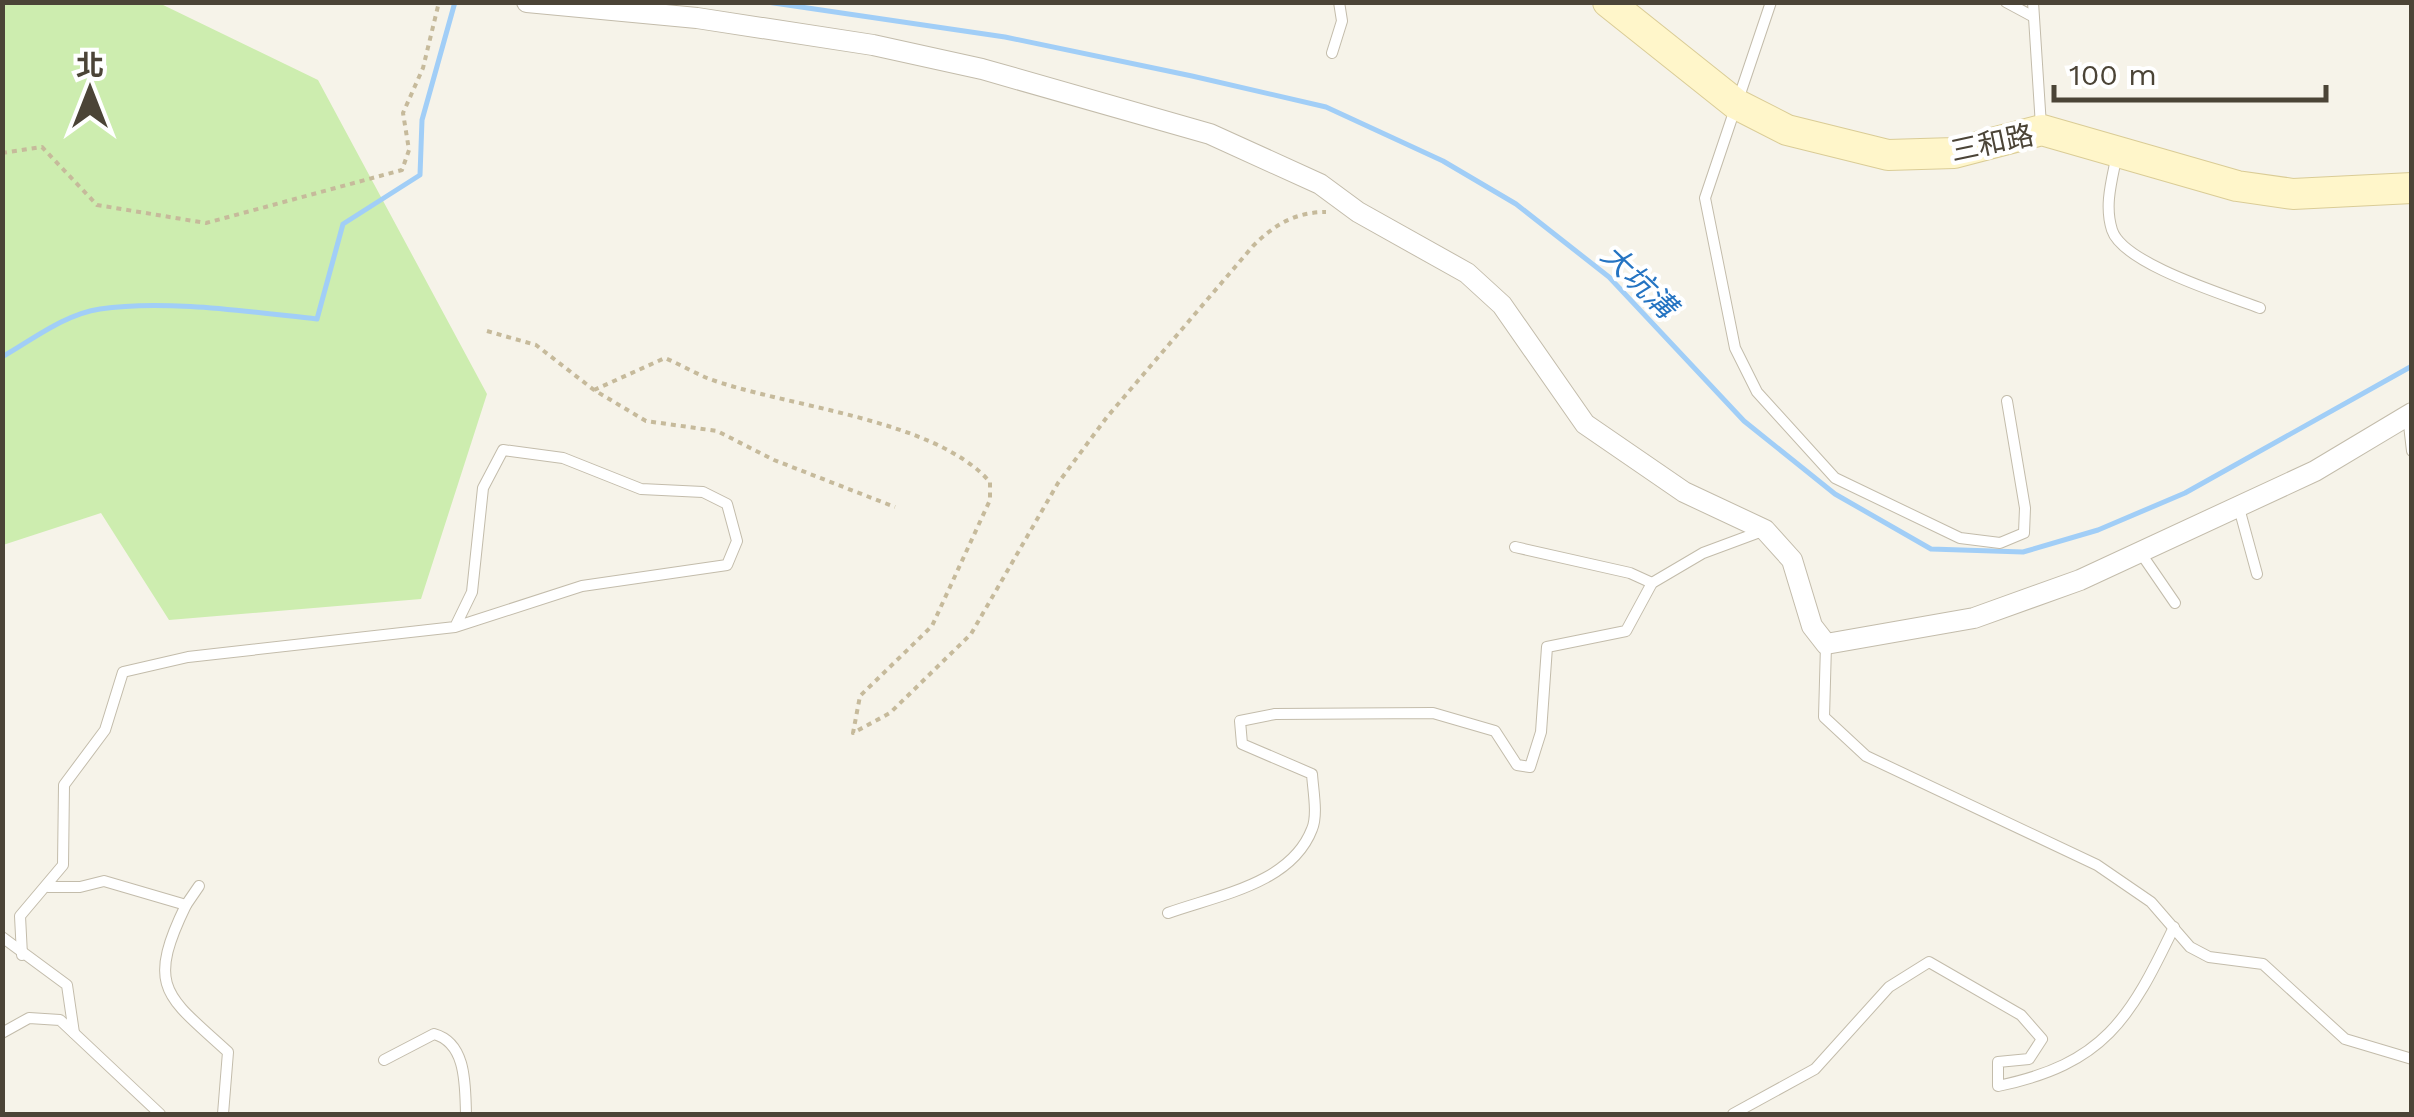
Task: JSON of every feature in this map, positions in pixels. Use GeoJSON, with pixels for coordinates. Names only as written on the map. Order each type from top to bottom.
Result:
{"type":"FeatureCollection","features":[{"type":"Feature","properties":{"kind":"main road","name":"三和路"},"geometry":{"type":"LineString","coordinates":[[1627,8],[1736,104],[1787,130],[1888,156],[1954,153],[2042,130],[2237,186],[2293,194],[2412,188]]}},
{"type":"Feature","properties":{"kind":"street"},"geometry":{"type":"LineString","coordinates":[[527,2],[697,18],[873,45],[982,69],[1210,134],[1320,184],[1358,212],[1479,284],[1502,305],[1585,424],[1684,492],[1765,530],[1792,560],[1812,626],[1826,644],[1974,618],[2080,580],[2315,471],[2410,414]]}},
{"type":"Feature","properties":{"kind":"lane"},"geometry":{"type":"LineString","coordinates":[[1332,53],[1342,21],[1340,2]]}},
{"type":"Feature","properties":{"kind":"lane"},"geometry":{"type":"LineString","coordinates":[[1771,2],[1705,198],[1735,348],[1756,392],[1835,478],[1960,538],[2000,543],[2024,533],[2025,508],[2008,401]]}},
{"type":"Feature","properties":{"kind":"lane"},"geometry":{"type":"LineString","coordinates":[[2006,2],[2032,16]]}},
{"type":"Feature","properties":{"kind":"lane"},"geometry":{"type":"LineString","coordinates":[[2033,2],[2042,130]]}},
{"type":"Feature","properties":{"kind":"lane"},"geometry":{"type":"LineString","coordinates":[[2118,154],[2108,202],[2113,234],[2131,255],[2260,308]]}},
{"type":"Feature","properties":{"kind":"lane"},"geometry":{"type":"LineString","coordinates":[[2410,414],[2412,451]]}},
{"type":"Feature","properties":{"kind":"lane"},"geometry":{"type":"LineString","coordinates":[[22,955],[20,916],[63,866],[64,785],[105,730],[123,672],[188,658],[455,627],[582,586],[726,564],[737,542],[726,504],[703,492],[642,489],[563,458],[504,450],[482,488],[472,592],[455,627]]}},
{"type":"Feature","properties":{"kind":"lane"},"geometry":{"type":"LineString","coordinates":[[2239,508],[2257,574]]}},
{"type":"Feature","properties":{"kind":"lane"},"geometry":{"type":"LineString","coordinates":[[1168,913],[1277,874],[1294,857],[1314,826],[1312,774],[1242,744],[1240,721],[1275,714],[1433,713],[1495,732],[1517,765],[1530,768],[1541,732],[1547,646],[1626,631],[1652,584],[1703,553],[1765,530]]}},
{"type":"Feature","properties":{"kind":"lane"},"geometry":{"type":"LineString","coordinates":[[1515,548],[1630,573],[1652,584]]}},
{"type":"Feature","properties":{"kind":"lane"},"geometry":{"type":"LineString","coordinates":[[2139,551],[2175,603]]}},
{"type":"Feature","properties":{"kind":"lane"},"geometry":{"type":"LineString","coordinates":[[1826,644],[1824,717],[1866,756],[2097,865],[2151,902],[2190,946],[2209,957],[2262,964],[2344,1038],[2412,1058]]}},
{"type":"Feature","properties":{"kind":"lane"},"geometry":{"type":"LineString","coordinates":[[48,887],[80,887],[104,881],[186,905]]}},
{"type":"Feature","properties":{"kind":"lane"},"geometry":{"type":"LineString","coordinates":[[199,886],[186,905],[164,958],[165,983],[178,1010],[228,1052],[224,1114]]}},
{"type":"Feature","properties":{"kind":"lane"},"geometry":{"type":"LineString","coordinates":[[1732,1114],[1814,1069],[1889,986],[1930,962],[2022,1015],[2042,1039],[2029,1059],[1998,1062],[1998,1086],[2030,1080],[2084,1058],[2117,1026],[2149,980],[2174,927]]}},
{"type":"Feature","properties":{"kind":"lane"},"geometry":{"type":"LineString","coordinates":[[2,937],[66,985],[74,1033]]}},
{"type":"Feature","properties":{"kind":"lane"},"geometry":{"type":"LineString","coordinates":[[2,1033],[28,1018],[60,1020],[160,1114]]}},
{"type":"Feature","properties":{"kind":"lane"},"geometry":{"type":"LineString","coordinates":[[384,1060],[434,1034],[446,1038],[458,1054],[466,1114]]}},
{"type":"Feature","properties":{"kind":"path"},"geometry":{"type":"LineString","coordinates":[[2,153],[42,147],[97,205],[206,223],[402,170],[410,150],[403,114],[422,68],[439,2]]}},
{"type":"Feature","properties":{"kind":"path"},"geometry":{"type":"LineString","coordinates":[[594,390],[664,358],[709,378],[836,409],[922,441],[976,466],[990,482],[990,500],[932,626],[860,696],[853,732],[890,713],[971,634],[1068,470],[1107,417],[1253,246],[1274,225],[1310,212],[1358,212]]}},
{"type":"Feature","properties":{"kind":"path"},"geometry":{"type":"LineString","coordinates":[[487,331],[536,344],[594,390],[646,422],[717,432],[774,460],[895,507]]}},
{"type":"Feature","properties":{"kind":"green space"},"geometry":{"type":"Polygon","coordinates":[[[2,3],[159,3],[318,80],[487,394],[421,599],[169,620],[101,513],[3,545],[2,3]]]}},
{"type":"Feature","properties":{"kind":"waterway"},"geometry":{"type":"LineString","coordinates":[[2,357],[62,322],[100,309],[179,306],[317,319],[343,224],[420,175],[422,120],[455,2]]}},
{"type":"Feature","properties":{"kind":"waterway","name":"大坑溝"},"geometry":{"type":"LineString","coordinates":[[767,2],[1005,37],[1326,107],[1443,161],[1516,204],[1609,277],[1744,421],[1835,494],[1931,549],[2023,552],[2098,530],[2185,493],[2412,366]]}}]}
